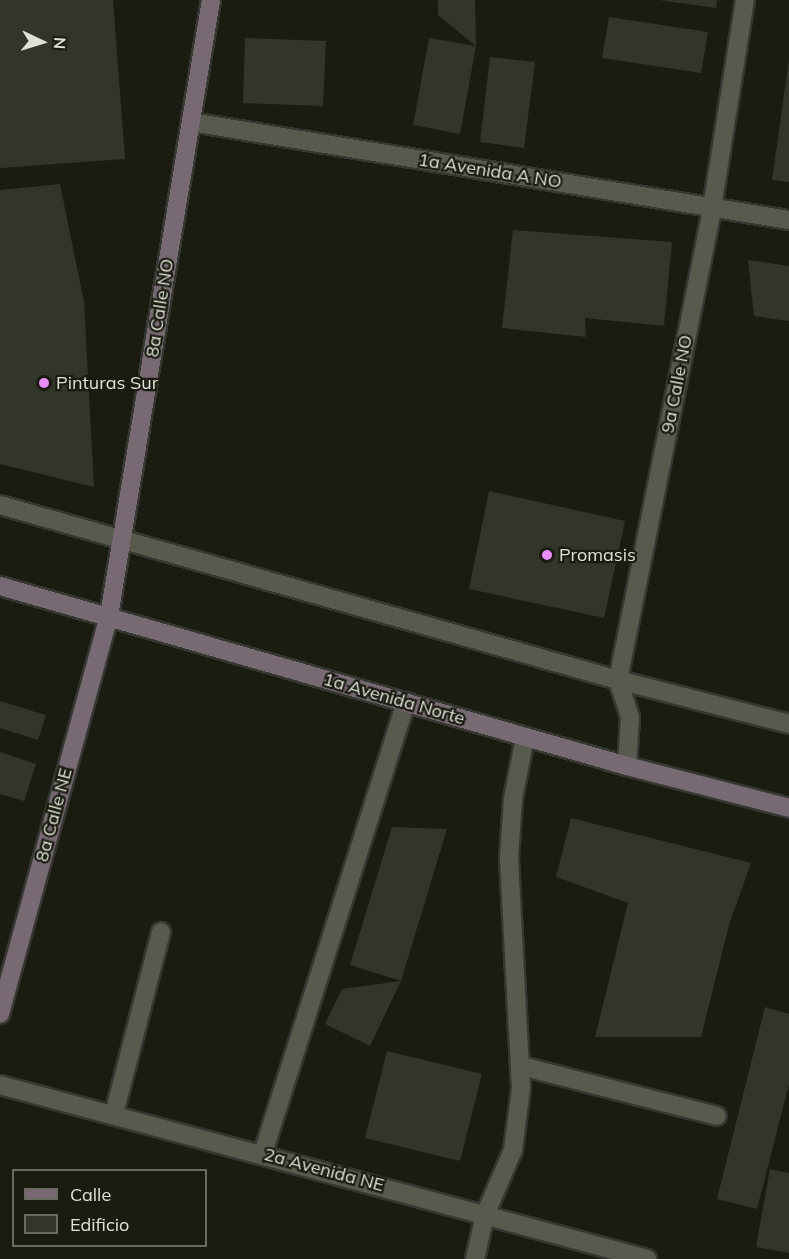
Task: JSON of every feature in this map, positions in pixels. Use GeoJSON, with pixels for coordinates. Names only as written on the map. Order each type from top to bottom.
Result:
{"type":"FeatureCollection","features":[{"type":"Feature","properties":{"kind":"street","name":"8a Calle NO"},"geometry":{"type":"LineString","coordinates":[[109,616],[211,0]]}},
{"type":"Feature","properties":{"kind":"street","name":"9a Calle NO"},"geometry":{"type":"LineString","coordinates":[[627,766],[630,717],[618,680],[712,208],[745,0]]}},
{"type":"Feature","properties":{"kind":"street","name":"1a Avenida A NO"},"geometry":{"type":"LineString","coordinates":[[191,122],[789,220]]}},
{"type":"Feature","properties":{"kind":"street"},"geometry":{"type":"LineString","coordinates":[[0,505],[618,680],[789,724]]}},
{"type":"Feature","properties":{"kind":"street","name":"1a Avenida Norte"},"geometry":{"type":"LineString","coordinates":[[0,586],[627,766],[789,808]]}},
{"type":"Feature","properties":{"kind":"street","name":"8a Calle NE"},"geometry":{"type":"LineString","coordinates":[[0,1014],[109,616]]}},
{"type":"Feature","properties":{"kind":"street"},"geometry":{"type":"LineString","coordinates":[[263,1154],[406,702]]}},
{"type":"Feature","properties":{"kind":"street"},"geometry":{"type":"LineString","coordinates":[[475,1259],[485,1215],[513,1150],[521,1066],[509,858],[513,799],[525,736]]}},
{"type":"Feature","properties":{"kind":"street"},"geometry":{"type":"LineString","coordinates":[[114,1114],[161,932]]}},
{"type":"Feature","properties":{"kind":"street"},"geometry":{"type":"LineString","coordinates":[[521,1066],[717,1116]]}},
{"type":"Feature","properties":{"kind":"street","name":"2a Avenida NE"},"geometry":{"type":"LineString","coordinates":[[0,1085],[646,1259]]}},
{"type":"Feature","properties":{"kind":"building"},"geometry":{"type":"Polygon","coordinates":[[[0,0],[113,0],[125,159],[0,168],[0,0]]]}},
{"type":"Feature","properties":{"kind":"building"},"geometry":{"type":"Polygon","coordinates":[[[438,0],[475,0],[476,46],[438,15],[438,0]]]}},
{"type":"Feature","properties":{"kind":"building"},"geometry":{"type":"Polygon","coordinates":[[[659,0],[717,0],[716,8],[659,0]]]}},
{"type":"Feature","properties":{"kind":"building"},"geometry":{"type":"Polygon","coordinates":[[[609,17],[708,32],[701,73],[602,58],[609,17]]]}},
{"type":"Feature","properties":{"kind":"building"},"geometry":{"type":"Polygon","coordinates":[[[245,38],[326,41],[323,106],[243,103],[245,38]]]}},
{"type":"Feature","properties":{"kind":"building"},"geometry":{"type":"Polygon","coordinates":[[[429,38],[476,46],[460,134],[413,125],[429,38]]]}},
{"type":"Feature","properties":{"kind":"building"},"geometry":{"type":"Polygon","coordinates":[[[490,57],[535,62],[524,148],[480,142],[490,57]]]}},
{"type":"Feature","properties":{"kind":"building"},"geometry":{"type":"Polygon","coordinates":[[[789,59],[789,182],[772,180],[789,59]]]}},
{"type":"Feature","properties":{"kind":"building","name":"Pinturas Sur"},"geometry":{"type":"Polygon","coordinates":[[[60,184],[84,302],[94,487],[0,464],[0,190],[60,184]]]}},
{"type":"Feature","properties":{"kind":"building"},"geometry":{"type":"Polygon","coordinates":[[[513,230],[672,242],[664,326],[585,318],[586,337],[502,328],[513,230]]]}},
{"type":"Feature","properties":{"kind":"building"},"geometry":{"type":"Polygon","coordinates":[[[748,260],[789,266],[789,321],[754,316],[748,260]]]}},
{"type":"Feature","properties":{"kind":"building","name":"Promasis"},"geometry":{"type":"Polygon","coordinates":[[[489,491],[625,521],[604,618],[469,589],[489,491]]]}},
{"type":"Feature","properties":{"kind":"building"},"geometry":{"type":"Polygon","coordinates":[[[0,701],[46,715],[38,740],[0,728],[0,701]]]}},
{"type":"Feature","properties":{"kind":"building"},"geometry":{"type":"Polygon","coordinates":[[[0,752],[36,764],[24,801],[0,794],[0,752]]]}},
{"type":"Feature","properties":{"kind":"building"},"geometry":{"type":"Polygon","coordinates":[[[571,818],[751,863],[729,925],[701,1037],[595,1037],[628,903],[556,877],[571,818]]]}},
{"type":"Feature","properties":{"kind":"building"},"geometry":{"type":"Polygon","coordinates":[[[392,827],[447,829],[401,981],[350,965],[392,827]]]}},
{"type":"Feature","properties":{"kind":"building"},"geometry":{"type":"Polygon","coordinates":[[[401,981],[370,1046],[325,1024],[342,989],[401,981]]]}},
{"type":"Feature","properties":{"kind":"building"},"geometry":{"type":"Polygon","coordinates":[[[765,1007],[789,1014],[789,1084],[757,1209],[717,1199],[765,1007]]]}},
{"type":"Feature","properties":{"kind":"building"},"geometry":{"type":"Polygon","coordinates":[[[387,1051],[482,1074],[460,1161],[365,1138],[387,1051]]]}},
{"type":"Feature","properties":{"kind":"building"},"geometry":{"type":"Polygon","coordinates":[[[770,1169],[789,1173],[789,1253],[756,1247],[770,1169]]]}},
{"type":"Feature","properties":{"kind":"place","name":"Pinturas Sur"},"geometry":{"type":"Point","coordinates":[44,383]}},
{"type":"Feature","properties":{"kind":"place","name":"Promasis"},"geometry":{"type":"Point","coordinates":[547,555]}}]}
